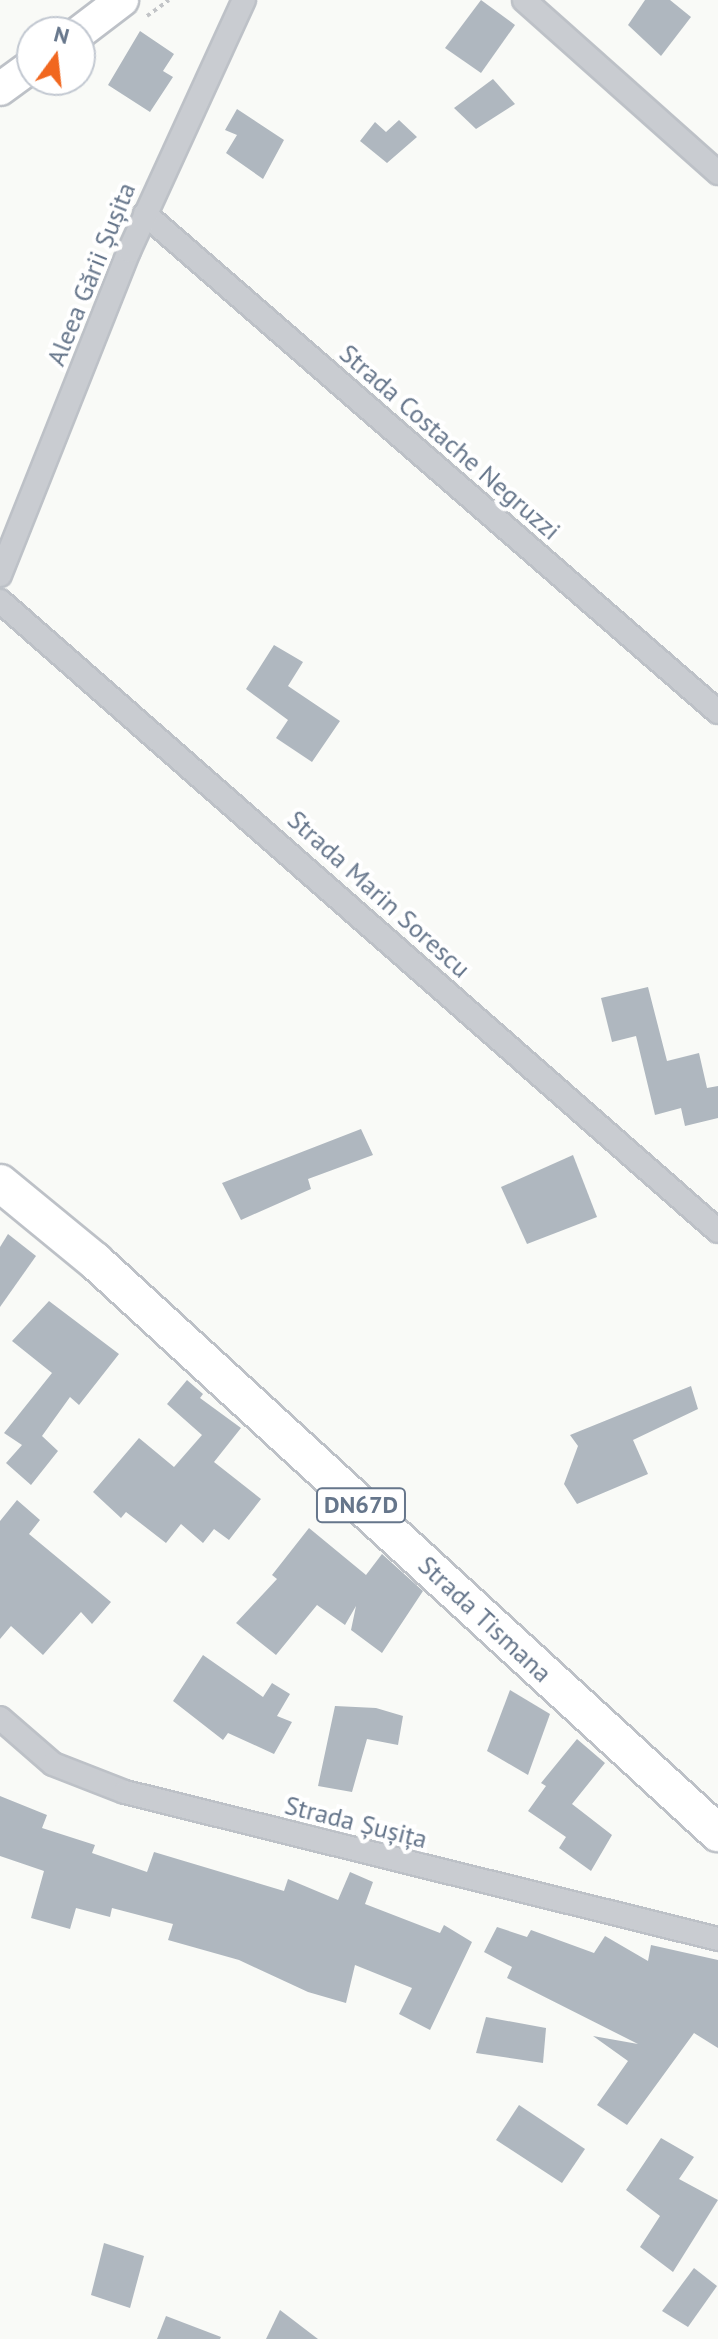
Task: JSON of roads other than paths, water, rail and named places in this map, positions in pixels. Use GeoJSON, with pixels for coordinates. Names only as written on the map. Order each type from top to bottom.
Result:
{"type":"FeatureCollection","features":[{"type":"Feature","properties":{"kind":"main road"},"geometry":{"type":"LineString","coordinates":[[96,20],[122,0]]}},
{"type":"Feature","properties":{"kind":"main road","name":"Strada Tismana"},"geometry":{"type":"LineString","coordinates":[[0,1183],[95,1261],[718,1832]]}},
{"type":"Feature","properties":{"kind":"street","name":"Aleea Gării Șușita"},"geometry":{"type":"LineString","coordinates":[[0,575],[145,214],[244,0]]}},
{"type":"Feature","properties":{"kind":"street"},"geometry":{"type":"LineString","coordinates":[[524,0],[718,173]]}},
{"type":"Feature","properties":{"kind":"street","name":"Strada Costache Negruzzi"},"geometry":{"type":"LineString","coordinates":[[145,214],[718,712]]}},
{"type":"Feature","properties":{"kind":"street","name":"Strada Marin Sorescu"},"geometry":{"type":"LineString","coordinates":[[0,601],[718,1231]]}},
{"type":"Feature","properties":{"kind":"street","name":"Strada Șușița"},"geometry":{"type":"LineString","coordinates":[[0,1718],[53,1764],[125,1792],[718,1939]]}}]}
